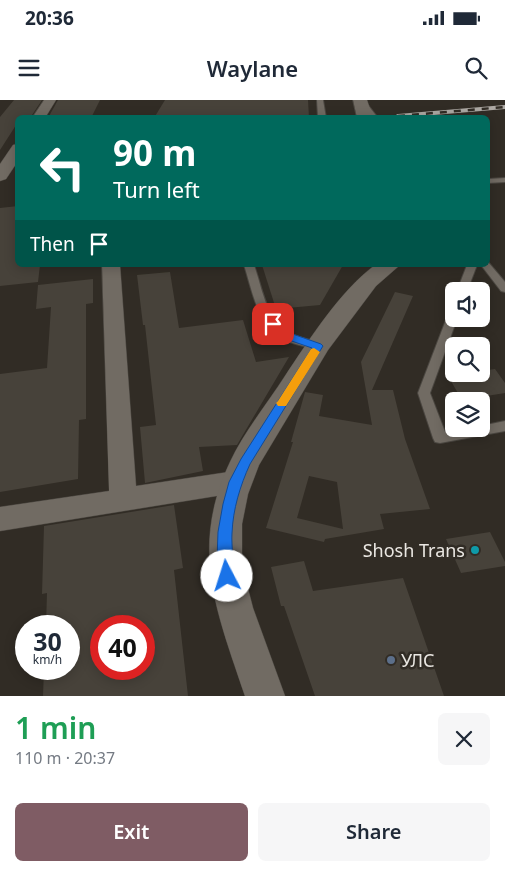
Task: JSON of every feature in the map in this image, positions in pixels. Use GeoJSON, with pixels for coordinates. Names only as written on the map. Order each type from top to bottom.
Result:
{"type":"FeatureCollection","features":[{"type":"Feature","properties":{"kind":"street"},"geometry":{"type":"LineString","coordinates":[[40,115],[50,100]]}},
{"type":"Feature","properties":{"kind":"street"},"geometry":{"type":"LineString","coordinates":[[360,100],[364,115]]}},
{"type":"Feature","properties":{"kind":"street"},"geometry":{"type":"LineString","coordinates":[[2,170],[15,152]]}},
{"type":"Feature","properties":{"kind":"street"},"geometry":{"type":"LineString","coordinates":[[110,267],[123,499]]}},
{"type":"Feature","properties":{"kind":"street"},"geometry":{"type":"LineString","coordinates":[[265,696],[230,591],[226,568],[225,532],[229,504],[245,462],[318,346],[368,281],[386,267]]}},
{"type":"Feature","properties":{"kind":"street"},"geometry":{"type":"LineString","coordinates":[[0,519],[236,482]]}},
{"type":"Feature","properties":{"kind":"lane"},"geometry":{"type":"LineString","coordinates":[[320,100],[322,115]]}},
{"type":"Feature","properties":{"kind":"lane"},"geometry":{"type":"LineString","coordinates":[[360,100],[372,115]]}},
{"type":"Feature","properties":{"kind":"lane"},"geometry":{"type":"LineString","coordinates":[[490,181],[505,180]]}},
{"type":"Feature","properties":{"kind":"lane"},"geometry":{"type":"LineString","coordinates":[[250,267],[266,313],[273,324],[284,334],[318,346]]}},
{"type":"Feature","properties":{"kind":"lane"},"geometry":{"type":"LineString","coordinates":[[465,282],[471,267]]}},
{"type":"Feature","properties":{"kind":"lane"},"geometry":{"type":"LineString","coordinates":[[488,267],[505,288]]}},
{"type":"Feature","properties":{"kind":"lane"},"geometry":{"type":"LineString","coordinates":[[448,327],[424,393],[440,438],[505,426]]}},
{"type":"Feature","properties":{"kind":"building"},"geometry":{"type":"Polygon","coordinates":[[[14,100],[42,100],[32,115],[15,115],[15,127],[0,150],[0,117],[14,100]]]}},
{"type":"Feature","properties":{"kind":"building"},"geometry":{"type":"Polygon","coordinates":[[[58,100],[100,100],[92,115],[50,115],[58,100]]]}},
{"type":"Feature","properties":{"kind":"building"},"geometry":{"type":"Polygon","coordinates":[[[165,100],[308,100],[309,115],[156,115],[165,100]]]}},
{"type":"Feature","properties":{"kind":"building"},"geometry":{"type":"Polygon","coordinates":[[[15,206],[15,267],[40,267],[38,282],[0,286],[0,208],[15,206]]]}},
{"type":"Feature","properties":{"kind":"building"},"geometry":{"type":"Polygon","coordinates":[[[263,267],[342,267],[320,305],[276,309],[263,267]]]}},
{"type":"Feature","properties":{"kind":"building"},"geometry":{"type":"Polygon","coordinates":[[[170,272],[179,328],[243,320],[256,362],[289,357],[237,445],[199,447],[203,471],[145,483],[140,427],[156,425],[145,325],[143,325],[137,275],[170,272]]]}},
{"type":"Feature","properties":{"kind":"building"},"geometry":{"type":"Polygon","coordinates":[[[93,279],[93,303],[86,304],[86,419],[79,420],[78,479],[0,492],[0,374],[47,368],[51,307],[36,309],[38,285],[93,279]]]}},
{"type":"Feature","properties":{"kind":"building"},"geometry":{"type":"Polygon","coordinates":[[[395,292],[413,296],[372,390],[393,390],[405,439],[430,509],[380,514],[384,529],[325,539],[324,542],[266,528],[293,442],[291,442],[305,392],[323,395],[319,416],[372,425],[361,362],[395,292]],[[309,476],[297,518],[343,529],[337,482],[309,476]]]}},
{"type":"Feature","properties":{"kind":"building"},"geometry":{"type":"Polygon","coordinates":[[[495,369],[505,383],[505,393],[490,395],[490,392],[457,392],[452,382],[490,382],[490,370],[495,369]]]}},
{"type":"Feature","properties":{"kind":"building"},"geometry":{"type":"Polygon","coordinates":[[[174,505],[183,568],[174,570],[188,696],[43,696],[44,680],[80,680],[80,615],[46,615],[47,593],[42,594],[44,526],[174,505]]]}},
{"type":"Feature","properties":{"kind":"building","name":"Shosh Trans"},"geometry":{"type":"Polygon","coordinates":[[[490,532],[505,562],[505,566],[461,573],[446,539],[490,532]]]}},
{"type":"Feature","properties":{"kind":"building"},"geometry":{"type":"Polygon","coordinates":[[[304,561],[313,591],[403,578],[444,696],[315,696],[284,606],[281,606],[271,567],[304,561]]]}},
{"type":"Feature","properties":{"kind":"railway"},"geometry":{"type":"LineString","coordinates":[[410,115],[505,107]]}},
{"type":"Feature","properties":{"kind":"slow traffic"},"geometry":{"type":"LineString","coordinates":[[282,403],[314,352]]}},
{"type":"Feature","properties":{"kind":"place","name":"Shosh Trans"},"geometry":{"type":"Point","coordinates":[475,550]}},
{"type":"Feature","properties":{"kind":"place","name":"УЛС"},"geometry":{"type":"Point","coordinates":[391,660]}},
{"type":"Feature","properties":{"kind":"route"},"geometry":{"type":"LineString","coordinates":[[227,576],[224,560],[225,532],[229,504],[236,482],[245,462],[318,346],[284,334],[273,324]]}}]}
